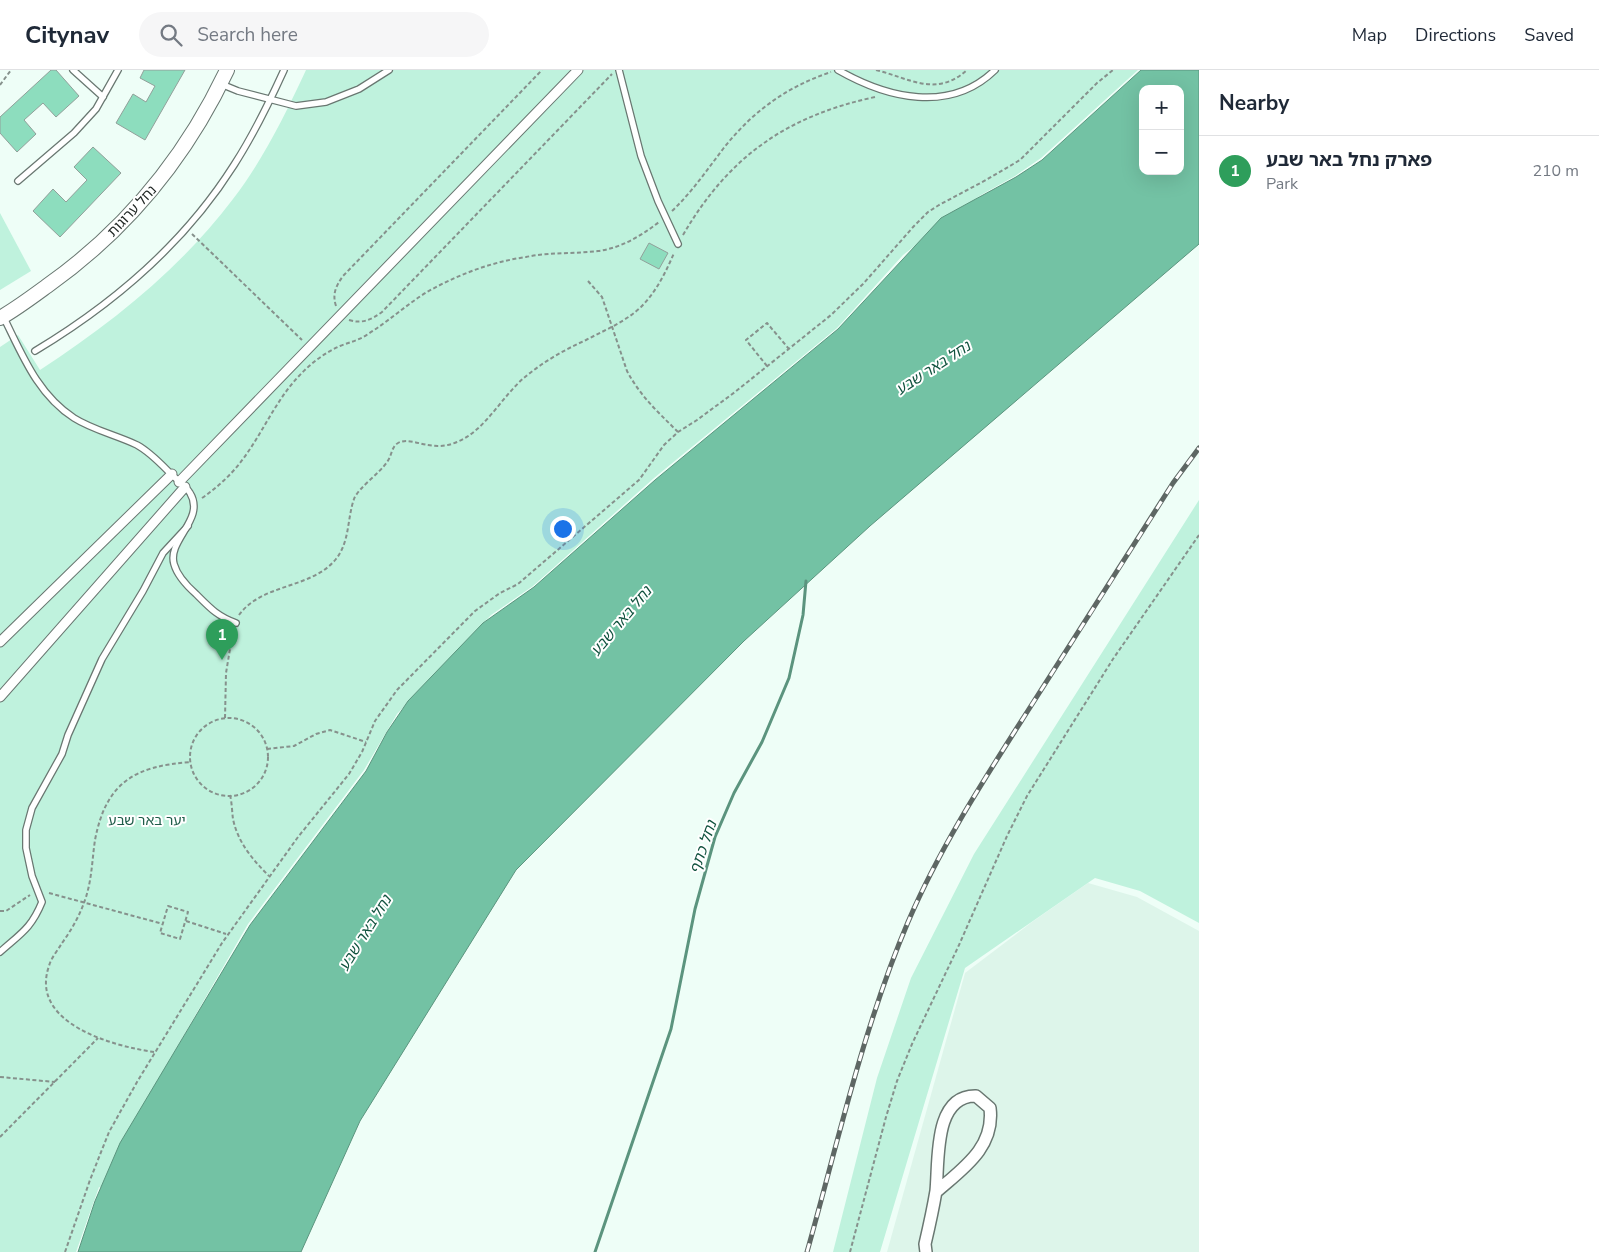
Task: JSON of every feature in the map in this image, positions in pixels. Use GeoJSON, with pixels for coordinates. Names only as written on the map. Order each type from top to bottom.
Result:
{"type":"FeatureCollection","features":[{"type":"Feature","properties":{"kind":"street","name":"נחל ערוגות"},"geometry":{"type":"LineString","coordinates":[[1,317],[75,266],[132,213],[158,183],[182,150],[221,84],[227,70]]}},
{"type":"Feature","properties":{"kind":"street"},"geometry":{"type":"LineString","coordinates":[[0,697],[182,485],[341,314],[578,70]]}},
{"type":"Feature","properties":{"kind":"street"},"geometry":{"type":"LineString","coordinates":[[0,642],[172,474]]}},
{"type":"Feature","properties":{"kind":"street"},"geometry":{"type":"LineString","coordinates":[[926,1252],[925,1244],[936,1192],[940,1136],[946,1114],[960,1100],[968,1096],[976,1096],[990,1108],[992,1120],[988,1134],[981,1149],[967,1165],[936,1192]]}},
{"type":"Feature","properties":{"kind":"lane"},"geometry":{"type":"LineString","coordinates":[[73,70],[103,97]]}},
{"type":"Feature","properties":{"kind":"lane"},"geometry":{"type":"LineString","coordinates":[[18,181],[74,133],[96,109],[118,70]]}},
{"type":"Feature","properties":{"kind":"lane"},"geometry":{"type":"LineString","coordinates":[[36,350],[67,332],[124,290],[149,268],[186,228],[215,193],[234,166],[284,70]]}},
{"type":"Feature","properties":{"kind":"lane"},"geometry":{"type":"LineString","coordinates":[[221,84],[238,91],[296,106],[326,102],[359,89],[389,70]]}},
{"type":"Feature","properties":{"kind":"lane"},"geometry":{"type":"LineString","coordinates":[[617,70],[641,156],[665,218],[678,244]]}},
{"type":"Feature","properties":{"kind":"lane"},"geometry":{"type":"LineString","coordinates":[[838,70],[890,92],[928,98],[953,95],[966,90],[979,83],[995,70]]}},
{"type":"Feature","properties":{"kind":"lane"},"geometry":{"type":"LineString","coordinates":[[1,317],[32,376],[57,405],[74,418],[91,427],[138,446],[154,457],[190,493],[194,504],[193,516],[175,550],[173,562],[178,574],[192,591],[220,617],[236,623]]}},
{"type":"Feature","properties":{"kind":"lane"},"geometry":{"type":"LineString","coordinates":[[0,952],[29,927],[37,915],[42,902],[32,876],[26,848],[26,830],[32,808],[62,754],[68,735],[102,659],[143,591],[163,553],[188,526]]}},
{"type":"Feature","properties":{"kind":"path"},"geometry":{"type":"LineString","coordinates":[[0,85],[11,70]]}},
{"type":"Feature","properties":{"kind":"path"},"geometry":{"type":"LineString","coordinates":[[542,70],[343,276],[337,284],[334,301],[341,314],[348,320],[364,322],[373,319],[382,312],[617,70]]}},
{"type":"Feature","properties":{"kind":"path"},"geometry":{"type":"LineString","coordinates":[[194,504],[217,487],[237,467],[288,389],[306,369],[328,352],[368,335],[409,303],[466,273],[499,262],[526,257],[598,251],[633,239],[665,218],[693,190],[734,136],[759,110],[790,89],[838,70]]}},
{"type":"Feature","properties":{"kind":"path"},"geometry":{"type":"LineString","coordinates":[[876,70],[916,83],[936,84],[952,80],[967,70]]}},
{"type":"Feature","properties":{"kind":"path"},"geometry":{"type":"LineString","coordinates":[[65,1252],[109,1132],[154,1052],[227,935],[304,829],[349,774],[375,720],[397,690],[475,611],[500,593],[518,584],[639,480],[664,446],[678,432],[697,420],[768,366],[845,302],[928,212],[1020,160],[1097,83],[1113,70]]}},
{"type":"Feature","properties":{"kind":"path"},"geometry":{"type":"LineString","coordinates":[[226,718],[226,673],[236,623],[243,610],[259,599],[287,585],[310,578],[331,565],[337,558],[345,541],[354,498],[388,462],[392,450],[397,444],[408,442],[444,446],[459,442],[478,428],[509,392],[537,368],[561,352],[632,315],[648,300],[665,273],[678,244],[695,214],[714,188],[756,148],[779,132],[803,120],[827,110],[876,97]]}},
{"type":"Feature","properties":{"kind":"path"},"geometry":{"type":"LineString","coordinates":[[186,228],[310,347]]}},
{"type":"Feature","properties":{"kind":"path"},"geometry":{"type":"LineString","coordinates":[[588,281],[602,297],[627,371],[633,382],[642,397],[678,432]]}},
{"type":"Feature","properties":{"kind":"path"},"geometry":{"type":"LineString","coordinates":[[768,366],[746,340],[767,323],[789,348]]}},
{"type":"Feature","properties":{"kind":"path"},"geometry":{"type":"LineString","coordinates":[[850,1252],[897,1081],[1007,836],[1027,796],[1114,659],[1199,535]]}},
{"type":"Feature","properties":{"kind":"path"},"geometry":{"type":"LineString","coordinates":[[226,718],[240,719],[251,724],[260,733],[267,749],[266,767],[258,783],[242,793],[230,795],[219,794],[202,785],[195,775],[191,762],[192,746],[197,735],[211,722],[226,718]]}},
{"type":"Feature","properties":{"kind":"path"},"geometry":{"type":"LineString","coordinates":[[267,749],[294,746],[316,734],[330,730],[366,742]]}},
{"type":"Feature","properties":{"kind":"path"},"geometry":{"type":"LineString","coordinates":[[154,1052],[136,1050],[98,1038],[66,1020],[54,1009],[47,996],[45,981],[49,964],[71,929],[84,903],[91,878],[98,826],[108,801],[116,790],[131,776],[151,767],[168,763],[191,762]]}},
{"type":"Feature","properties":{"kind":"path"},"geometry":{"type":"LineString","coordinates":[[230,795],[233,819],[244,847],[252,859],[269,876]]}},
{"type":"Feature","properties":{"kind":"path"},"geometry":{"type":"LineString","coordinates":[[0,911],[6,911],[26,897],[39,891],[163,924]]}},
{"type":"Feature","properties":{"kind":"path"},"geometry":{"type":"LineString","coordinates":[[168,906],[188,912],[180,939],[160,933],[163,924],[168,906]]}},
{"type":"Feature","properties":{"kind":"path"},"geometry":{"type":"LineString","coordinates":[[186,921],[227,935]]}},
{"type":"Feature","properties":{"kind":"path"},"geometry":{"type":"LineString","coordinates":[[0,1137],[98,1038]]}},
{"type":"Feature","properties":{"kind":"path"},"geometry":{"type":"LineString","coordinates":[[0,1077],[55,1082]]}},
{"type":"Feature","properties":{"kind":"shaded area"},"geometry":{"type":"Polygon","coordinates":[[[1088,883],[1137,897],[1199,931],[1199,1252],[887,1252],[965,973],[1032,922],[1088,883]]]}},
{"type":"Feature","properties":{"kind":"green space","name":"יער באר שבע"},"geometry":{"type":"Polygon","coordinates":[[[306,70],[1138,70],[1041,158],[1015,176],[981,195],[903,255],[837,328],[654,478],[533,586],[491,615],[397,714],[364,770],[248,924],[136,1122],[104,1189],[99,1187],[76,1252],[0,1252],[0,347],[18,335],[40,370],[94,333],[144,293],[191,248],[244,184],[273,137],[306,70]]]}},
{"type":"Feature","properties":{"kind":"green space"},"geometry":{"type":"Polygon","coordinates":[[[0,213],[31,271],[0,290],[0,213]]]}},
{"type":"Feature","properties":{"kind":"green space"},"geometry":{"type":"Polygon","coordinates":[[[1199,500],[1199,923],[1140,891],[1095,878],[965,968],[880,1252],[833,1252],[877,1078],[911,978],[974,854],[1199,500]]]}},
{"type":"Feature","properties":{"kind":"water","name":"נחל באר שבע"},"geometry":{"type":"Polygon","coordinates":[[[1141,70],[1199,70],[1199,244],[870,526],[744,641],[516,870],[360,1121],[301,1252],[78,1252],[95,1201],[120,1143],[250,925],[366,771],[387,732],[408,701],[483,623],[534,587],[655,480],[838,329],[941,218],[1016,177],[1042,160],[1141,70]]]}},
{"type":"Feature","properties":{"kind":"building"},"geometry":{"type":"Polygon","coordinates":[[[51,70],[56,70],[79,96],[56,117],[43,103],[24,120],[36,134],[17,152],[0,133],[0,117],[51,70]]]}},
{"type":"Feature","properties":{"kind":"building"},"geometry":{"type":"Polygon","coordinates":[[[144,70],[185,70],[145,140],[116,123],[133,94],[146,102],[155,86],[140,78],[144,70]]]}},
{"type":"Feature","properties":{"kind":"building"},"geometry":{"type":"Polygon","coordinates":[[[93,147],[121,173],[60,237],[33,211],[53,189],[66,202],[87,180],[74,167],[93,147]]]}},
{"type":"Feature","properties":{"kind":"building"},"geometry":{"type":"Polygon","coordinates":[[[649,243],[668,253],[659,269],[640,259],[649,243]]]}},
{"type":"Feature","properties":{"kind":"waterway","name":"נחל כתף"},"geometry":{"type":"LineString","coordinates":[[595,1252],[671,1029],[695,909],[715,837],[734,793],[762,742],[789,678],[803,615],[806,581]]}},
{"type":"Feature","properties":{"kind":"railway"},"geometry":{"type":"LineString","coordinates":[[807,1252],[864,1044],[892,962],[908,922],[934,867],[996,761],[1173,483],[1199,448]]}},
{"type":"Feature","properties":{"kind":"place","name":"פארק נחל באר שבע"},"geometry":{"type":"Point","coordinates":[222,660]}}]}
